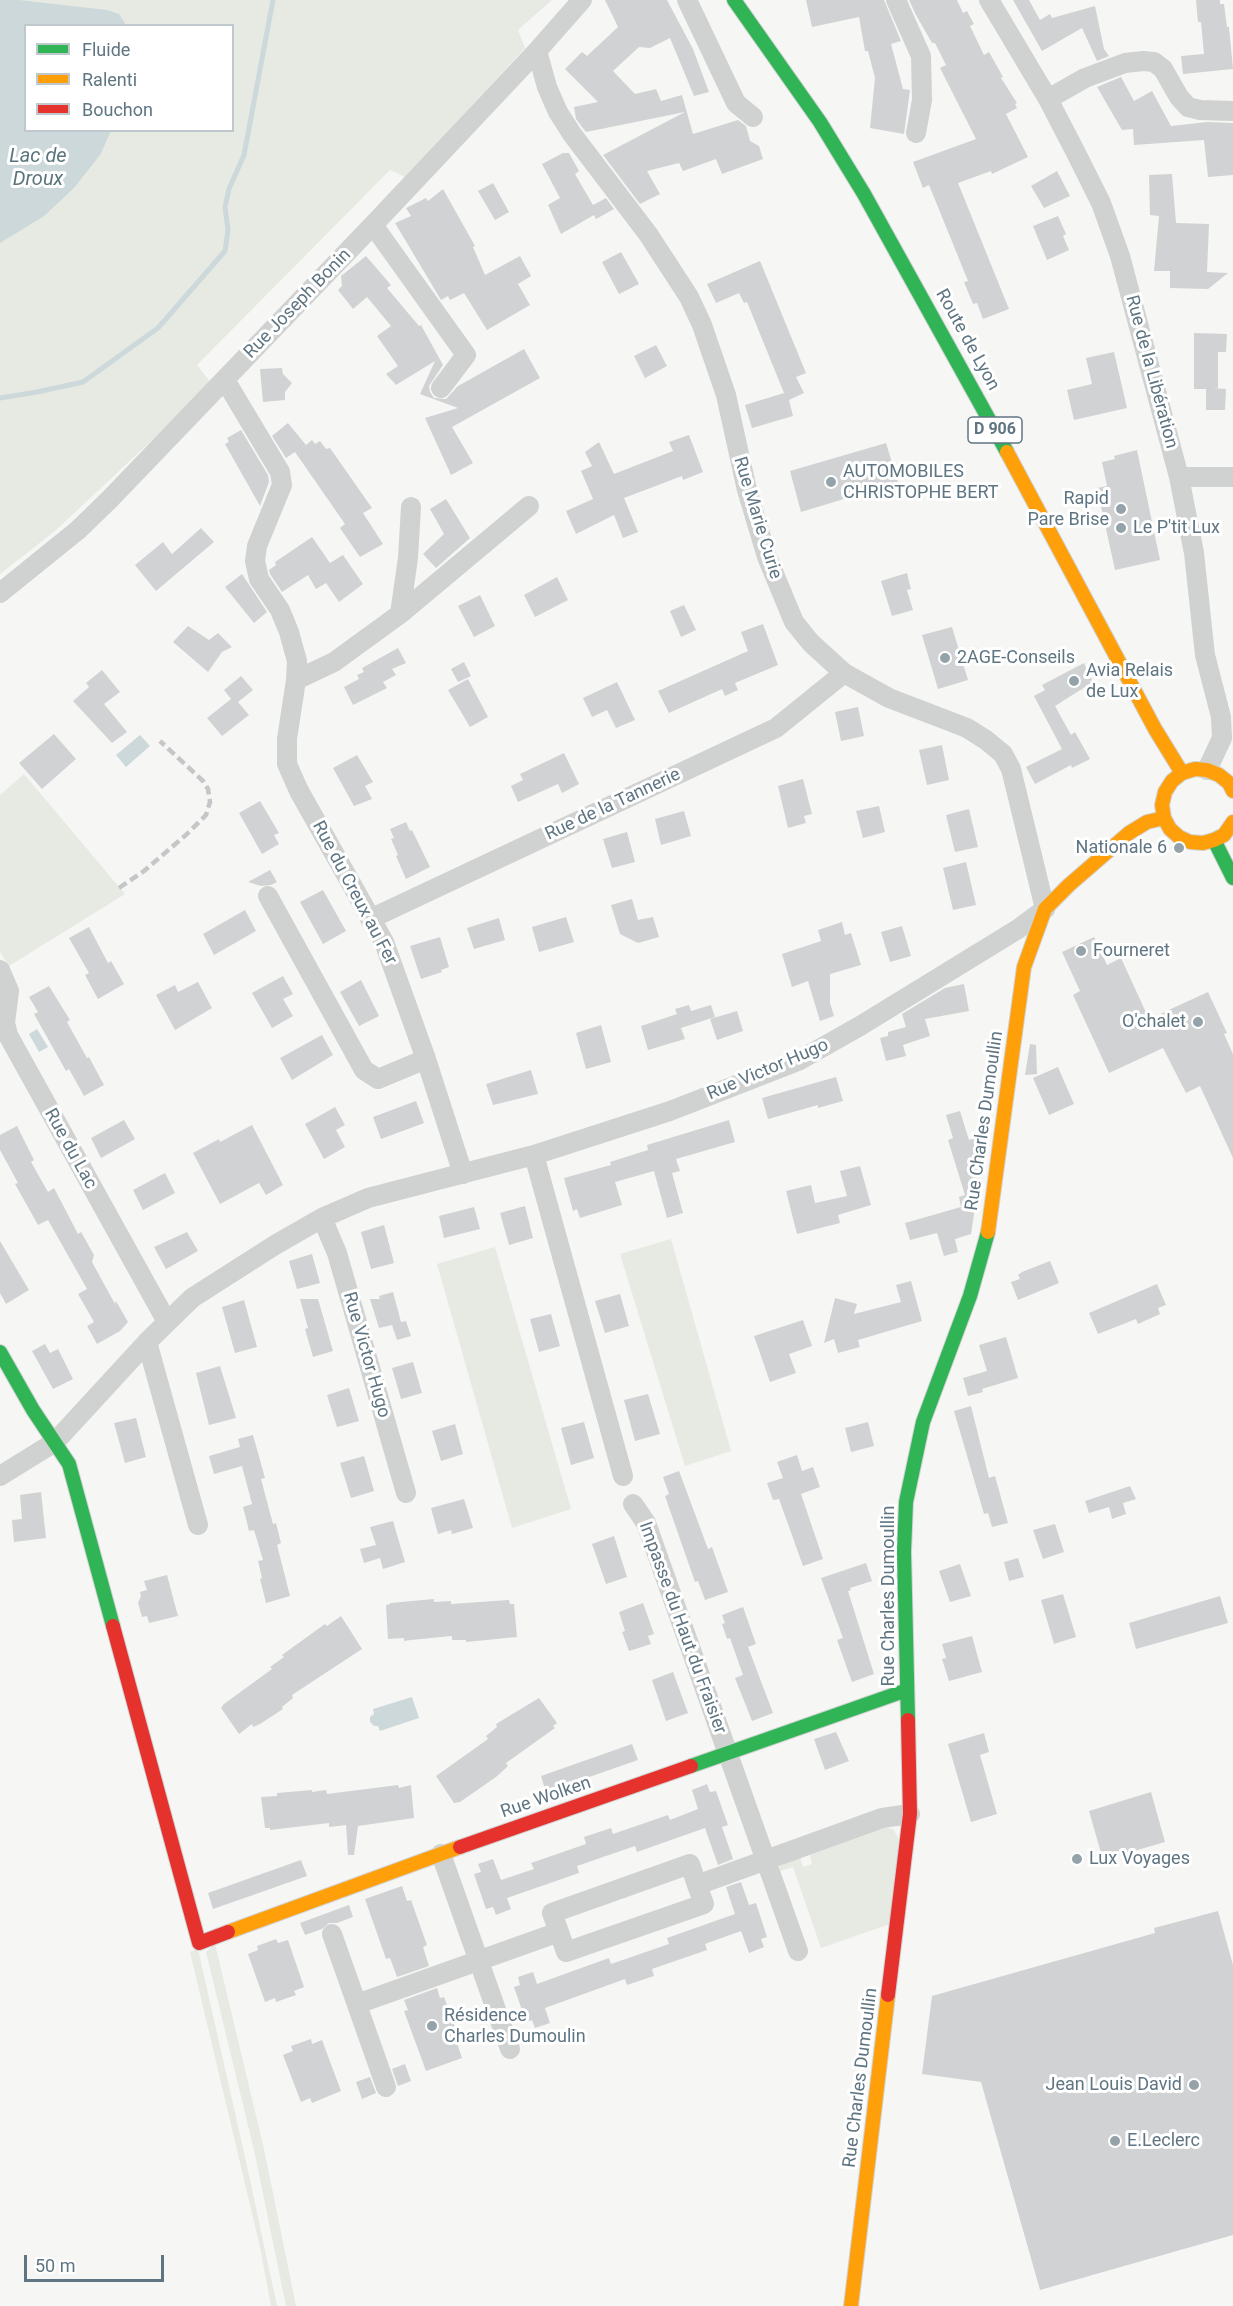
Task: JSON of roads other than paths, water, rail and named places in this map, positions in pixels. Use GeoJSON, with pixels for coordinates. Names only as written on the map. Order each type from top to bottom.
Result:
{"type":"FeatureCollection","features":[{"type":"Feature","properties":{"kind":"street","name":"Rue Joseph Bonin"},"geometry":{"type":"LineString","coordinates":[[0,592],[86,522],[373,225],[582,0]]}},
{"type":"Feature","properties":{"kind":"street"},"geometry":{"type":"LineString","coordinates":[[687,0],[736,103],[753,117]]}},
{"type":"Feature","properties":{"kind":"street","name":"Route de Lyon"},"geometry":{"type":"LineString","coordinates":[[734,0],[820,122],[864,194],[985,411],[1155,729],[1182,773]]}},
{"type":"Feature","properties":{"kind":"street"},"geometry":{"type":"LineString","coordinates":[[896,0],[921,56],[922,100],[916,133]]}},
{"type":"Feature","properties":{"kind":"street","name":"Rue de la Libération"},"geometry":{"type":"LineString","coordinates":[[989,0],[1048,99],[1101,202],[1117,247],[1179,477],[1194,553],[1205,655],[1221,717],[1222,738],[1207,770]]}},
{"type":"Feature","properties":{"kind":"street","name":"Rue Marie Curie"},"geometry":{"type":"LineString","coordinates":[[537,51],[547,87],[558,112],[648,234],[688,297],[702,325],[717,363],[747,490],[767,557],[794,622],[811,643],[844,673],[889,699],[967,728],[1003,754],[1011,769],[1045,909]]}},
{"type":"Feature","properties":{"kind":"street"},"geometry":{"type":"LineString","coordinates":[[1048,99],[1085,78],[1125,63],[1143,61],[1154,62],[1163,69],[1179,97],[1188,107],[1200,110],[1233,111]]}},
{"type":"Feature","properties":{"kind":"street"},"geometry":{"type":"LineString","coordinates":[[373,225],[466,355],[441,388]]}},
{"type":"Feature","properties":{"kind":"street","name":"Rue du Creux au Fer"},"geometry":{"type":"LineString","coordinates":[[225,380],[280,472],[282,485],[257,546],[255,561],[259,579],[280,610],[297,661],[287,739],[287,764],[299,791],[384,942],[426,1059],[463,1174]]}},
{"type":"Feature","properties":{"kind":"street"},"geometry":{"type":"LineString","coordinates":[[1179,477],[1233,477]]}},
{"type":"Feature","properties":{"kind":"street"},"geometry":{"type":"LineString","coordinates":[[296,680],[334,662],[400,614],[529,506]]}},
{"type":"Feature","properties":{"kind":"street"},"geometry":{"type":"LineString","coordinates":[[400,614],[410,548],[411,507]]}},
{"type":"Feature","properties":{"kind":"street","name":"Rue de la Tannerie"},"geometry":{"type":"LineString","coordinates":[[370,919],[776,728],[844,673]]}},
{"type":"Feature","properties":{"kind":"street"},"geometry":{"type":"LineString","coordinates":[[1233,791],[1229,783],[1219,775],[1207,770],[1195,769],[1182,773],[1172,781],[1165,792],[1162,805],[1164,818],[1170,829],[1179,837],[1190,842],[1203,843],[1214,840],[1224,835],[1233,822]]}},
{"type":"Feature","properties":{"kind":"street","name":"Rue Charles Dumoullin"},"geometry":{"type":"LineString","coordinates":[[851,2306],[910,1814],[904,1552],[906,1502],[923,1422],[970,1296],[985,1244],[1024,967],[1045,909],[1129,833],[1147,822],[1164,818]]}},
{"type":"Feature","properties":{"kind":"street"},"geometry":{"type":"LineString","coordinates":[[1214,840],[1233,878]]}},
{"type":"Feature","properties":{"kind":"street"},"geometry":{"type":"LineString","coordinates":[[267,897],[364,1070],[378,1079],[426,1059]]}},
{"type":"Feature","properties":{"kind":"street","name":"Rue Victor Hugo"},"geometry":{"type":"LineString","coordinates":[[0,1476],[55,1442],[147,1342],[192,1298],[322,1218],[368,1198],[534,1155],[670,1111],[798,1061],[860,1026],[1018,929],[1045,909]]}},
{"type":"Feature","properties":{"kind":"street","name":"Rue du Lac"},"geometry":{"type":"LineString","coordinates":[[0,970],[9,991],[5,1023],[8,1035],[167,1322]]}},
{"type":"Feature","properties":{"kind":"street"},"geometry":{"type":"LineString","coordinates":[[534,1155],[624,1476]]}},
{"type":"Feature","properties":{"kind":"street","name":"Rue Victor Hugo"},"geometry":{"type":"LineString","coordinates":[[322,1218],[337,1253],[405,1493]]}},
{"type":"Feature","properties":{"kind":"street"},"geometry":{"type":"LineString","coordinates":[[147,1342],[198,1525]]}},
{"type":"Feature","properties":{"kind":"street"},"geometry":{"type":"LineString","coordinates":[[0,1352],[33,1410],[55,1442]]}},
{"type":"Feature","properties":{"kind":"street","name":"Rue Wolken"},"geometry":{"type":"LineString","coordinates":[[55,1442],[69,1464],[199,1943],[441,1854],[906,1690]]}},
{"type":"Feature","properties":{"kind":"street","name":"Impasse du Haut du Fraisier"},"geometry":{"type":"LineString","coordinates":[[633,1503],[646,1523],[798,1951]]}},
{"type":"Feature","properties":{"kind":"street"},"geometry":{"type":"LineString","coordinates":[[697,1885],[882,1818],[910,1814]]}},
{"type":"Feature","properties":{"kind":"street"},"geometry":{"type":"LineString","coordinates":[[441,1854],[510,2049]]}},
{"type":"Feature","properties":{"kind":"street"},"geometry":{"type":"LineString","coordinates":[[690,1864],[697,1885],[704,1904],[566,1952],[552,1913],[690,1864]]}},
{"type":"Feature","properties":{"kind":"street"},"geometry":{"type":"LineString","coordinates":[[357,2004],[559,1932]]}},
{"type":"Feature","properties":{"kind":"street"},"geometry":{"type":"LineString","coordinates":[[332,1934],[386,2087]]}},
{"type":"Feature","properties":{"kind":"water","name":"Lac de Droux"},"geometry":{"type":"Polygon","coordinates":[[[0,0],[107,10],[119,14],[125,24],[24,24],[24,132],[111,132],[100,155],[74,188],[44,216],[0,243],[0,0]]]}},
{"type":"Feature","properties":{"kind":"water"},"geometry":{"type":"Polygon","coordinates":[[[140,735],[150,746],[126,767],[116,755],[140,735]]]}},
{"type":"Feature","properties":{"kind":"water"},"geometry":{"type":"Polygon","coordinates":[[[37,1029],[48,1047],[39,1052],[29,1034],[37,1029]]]}},
{"type":"Feature","properties":{"kind":"water"},"geometry":{"type":"Polygon","coordinates":[[[412,1697],[419,1718],[380,1731],[378,1726],[370,1722],[370,1717],[374,1714],[373,1709],[412,1697]]]}},
{"type":"Feature","properties":{"kind":"waterway"},"geometry":{"type":"LineString","coordinates":[[0,398],[83,382],[158,328],[225,251],[228,230],[225,207],[229,189],[244,155],[273,0]]}},
{"type":"Feature","properties":{"kind":"railway"},"geometry":{"type":"LineString","coordinates":[[119,888],[144,871],[187,834],[206,815],[210,802],[208,789],[203,781],[160,741]]}},
{"type":"Feature","properties":{"kind":"place","name":"AUTOMOBILES CHRISTOPHE BERT"},"geometry":{"type":"Point","coordinates":[831,482]}},
{"type":"Feature","properties":{"kind":"place","name":"Rapid Pare Brise"},"geometry":{"type":"Point","coordinates":[1121,509]}},
{"type":"Feature","properties":{"kind":"place","name":"Le P'tit Lux"},"geometry":{"type":"Point","coordinates":[1121,528]}},
{"type":"Feature","properties":{"kind":"place","name":"2AGE-Conseils"},"geometry":{"type":"Point","coordinates":[945,658]}},
{"type":"Feature","properties":{"kind":"place","name":"Avia Relais de Lux"},"geometry":{"type":"Point","coordinates":[1074,681]}},
{"type":"Feature","properties":{"kind":"place","name":"Nationale 6"},"geometry":{"type":"Point","coordinates":[1179,848]}},
{"type":"Feature","properties":{"kind":"place","name":"Fourneret"},"geometry":{"type":"Point","coordinates":[1081,951]}},
{"type":"Feature","properties":{"kind":"place","name":"O'chalet"},"geometry":{"type":"Point","coordinates":[1198,1022]}},
{"type":"Feature","properties":{"kind":"place","name":"Lux Voyages"},"geometry":{"type":"Point","coordinates":[1077,1859]}},
{"type":"Feature","properties":{"kind":"place","name":"Résidence Charles Dumoulin"},"geometry":{"type":"Point","coordinates":[432,2026]}},
{"type":"Feature","properties":{"kind":"place","name":"Jean Louis David"},"geometry":{"type":"Point","coordinates":[1194,2085]}},
{"type":"Feature","properties":{"kind":"place","name":"E.Leclerc"},"geometry":{"type":"Point","coordinates":[1115,2141]}}]}
